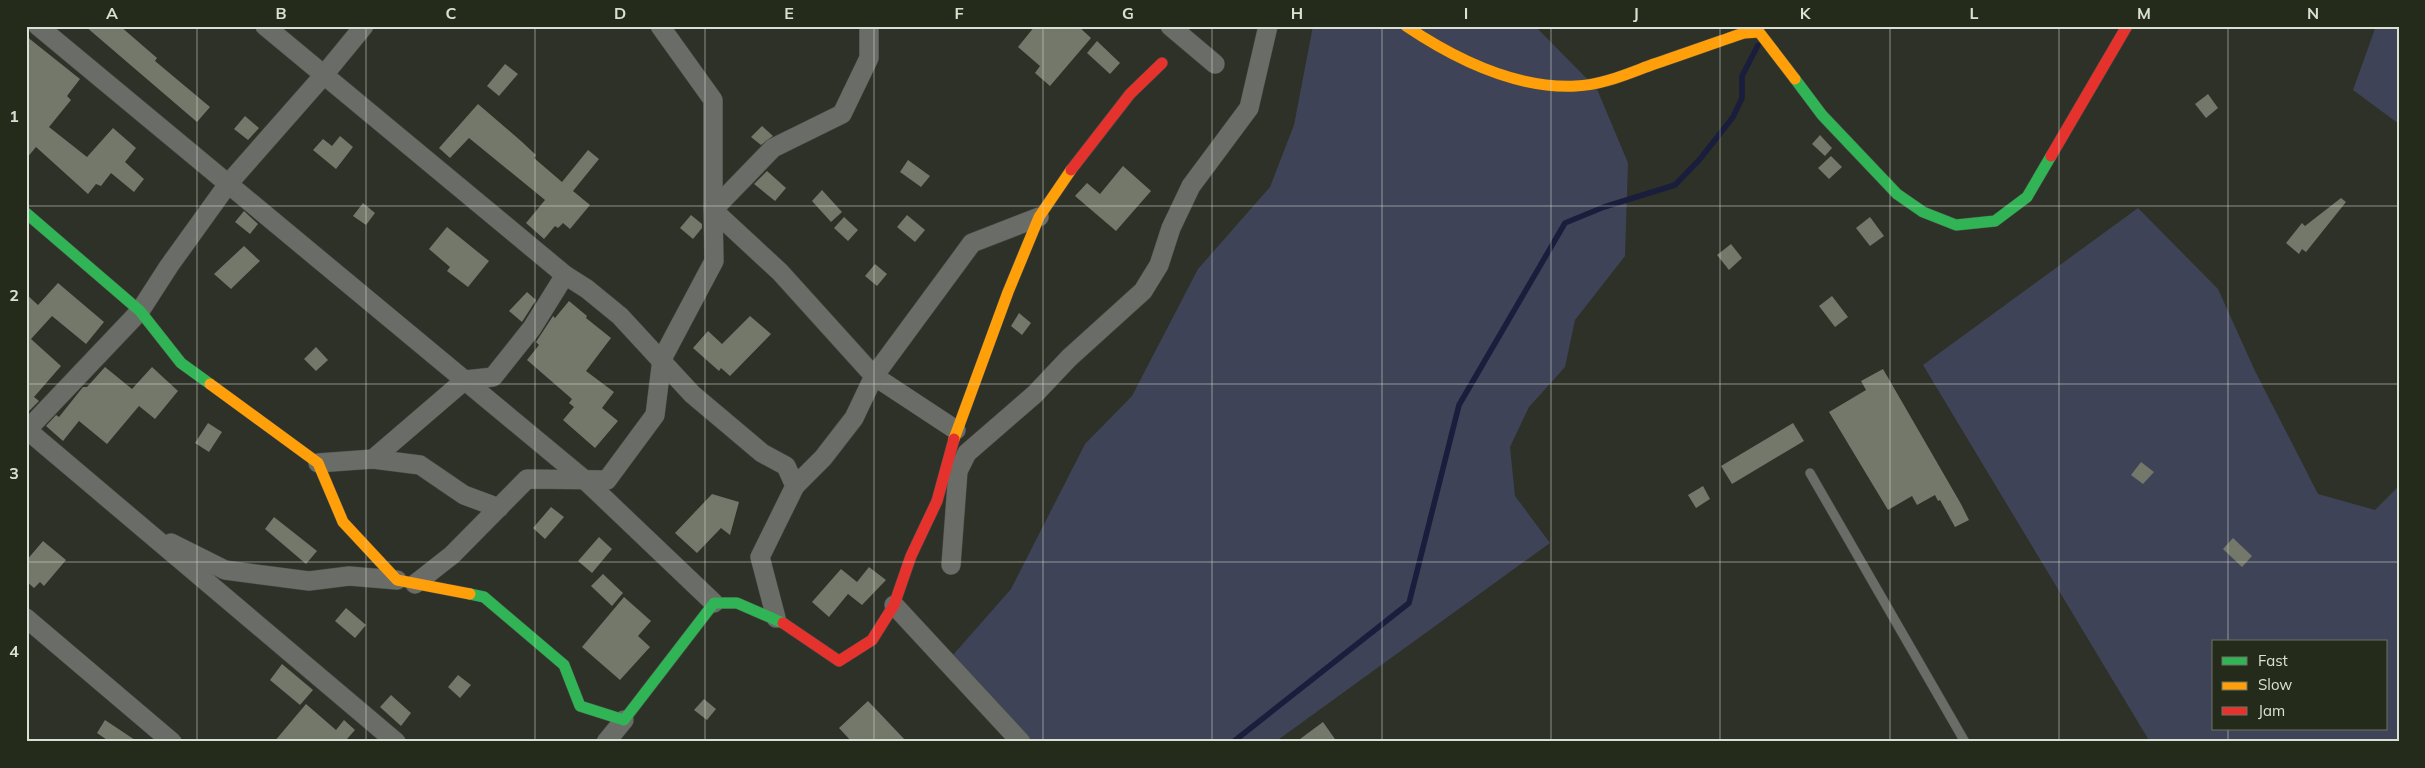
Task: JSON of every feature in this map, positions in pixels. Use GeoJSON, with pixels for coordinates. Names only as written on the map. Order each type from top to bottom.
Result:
{"type":"FeatureCollection","features":[{"type":"Feature","properties":{"kind":"street"},"geometry":{"type":"LineString","coordinates":[[38,26],[586,481],[714,603],[737,603],[776,618],[838,662],[872,640],[894,605],[911,556],[937,501],[956,430],[1008,292],[1039,217],[1101,130],[1130,94],[1162,63]]}},
{"type":"Feature","properties":{"kind":"street"},"geometry":{"type":"LineString","coordinates":[[265,26],[565,275],[620,316],[692,394],[762,453],[786,466],[795,486]]}},
{"type":"Feature","properties":{"kind":"street"},"geometry":{"type":"LineString","coordinates":[[26,430],[140,311],[169,266],[228,184],[323,76],[364,26]]}},
{"type":"Feature","properties":{"kind":"street"},"geometry":{"type":"LineString","coordinates":[[406,582],[452,555],[527,479],[607,480],[655,415],[662,360],[714,260],[713,100],[660,26]]}},
{"type":"Feature","properties":{"kind":"street"},"geometry":{"type":"LineString","coordinates":[[713,210],[773,148],[842,114],[868,58],[868,26]]}},
{"type":"Feature","properties":{"kind":"street"},"geometry":{"type":"LineString","coordinates":[[1170,26],[1215,64]]}},
{"type":"Feature","properties":{"kind":"street"},"geometry":{"type":"LineString","coordinates":[[951,565],[958,471],[966,453],[1035,394],[1069,358],[1143,291],[1159,265],[1171,228],[1191,186],[1249,108],[1268,26]]}},
{"type":"Feature","properties":{"kind":"street"},"geometry":{"type":"LineString","coordinates":[[1406,26],[1461,58],[1505,75],[1548,85],[1577,86],[1613,79],[1744,33],[1759,32],[1822,115],[1875,173],[1897,194],[1924,212],[1956,225],[1995,221],[2027,198],[2126,26]]}},
{"type":"Feature","properties":{"kind":"street"},"geometry":{"type":"LineString","coordinates":[[713,210],[780,272],[874,376],[956,430]]}},
{"type":"Feature","properties":{"kind":"street"},"geometry":{"type":"LineString","coordinates":[[26,213],[140,311],[181,363],[318,463],[343,522],[406,582]]}},
{"type":"Feature","properties":{"kind":"street"},"geometry":{"type":"LineString","coordinates":[[776,618],[760,556],[795,486],[823,458],[854,418],[874,376],[972,243],[1039,217]]}},
{"type":"Feature","properties":{"kind":"street"},"geometry":{"type":"LineString","coordinates":[[373,458],[465,380],[493,377],[532,328],[565,275]]}},
{"type":"Feature","properties":{"kind":"street"},"geometry":{"type":"LineString","coordinates":[[26,430],[153,533],[225,570],[308,581],[349,576],[406,582],[484,597],[564,665],[580,706],[624,720]]}},
{"type":"Feature","properties":{"kind":"street"},"geometry":{"type":"LineString","coordinates":[[26,430],[396,742]]}},
{"type":"Feature","properties":{"kind":"street"},"geometry":{"type":"LineString","coordinates":[[318,463],[373,458],[420,465],[464,494],[499,508]]}},
{"type":"Feature","properties":{"kind":"street"},"geometry":{"type":"LineString","coordinates":[[606,742],[714,603]]}},
{"type":"Feature","properties":{"kind":"street"},"geometry":{"type":"LineString","coordinates":[[894,605],[1021,742]]}},
{"type":"Feature","properties":{"kind":"street"},"geometry":{"type":"LineString","coordinates":[[26,618],[172,742]]}},
{"type":"Feature","properties":{"kind":"lane"},"geometry":{"type":"LineString","coordinates":[[1810,473],[1965,742]]}},
{"type":"Feature","properties":{"kind":"shaded area"},"geometry":{"type":"Polygon","coordinates":[[[1313,26],[1535,26],[1597,89],[1628,163],[1625,256],[1575,320],[1565,367],[1529,407],[1510,447],[1515,496],[1550,543],[1275,742],[1011,742],[953,655],[1011,589],[1085,444],[1132,396],[1198,269],[1270,187],[1294,125],[1313,26]]]}},
{"type":"Feature","properties":{"kind":"shaded area"},"geometry":{"type":"Polygon","coordinates":[[[2376,26],[2399,26],[2399,124],[2353,90],[2376,26]]]}},
{"type":"Feature","properties":{"kind":"shaded area"},"geometry":{"type":"Polygon","coordinates":[[[2138,208],[2218,289],[2255,371],[2318,494],[2375,510],[2399,486],[2399,742],[2150,742],[1923,365],[2138,208]]]}},
{"type":"Feature","properties":{"kind":"building"},"geometry":{"type":"Polygon","coordinates":[[[85,26],[120,26],[157,58],[155,61],[210,107],[197,122],[85,26]]]}},
{"type":"Feature","properties":{"kind":"building"},"geometry":{"type":"Polygon","coordinates":[[[1035,26],[1078,26],[1091,38],[1050,86],[1035,73],[1040,66],[1018,47],[1035,26]]]}},
{"type":"Feature","properties":{"kind":"building"},"geometry":{"type":"Polygon","coordinates":[[[26,36],[80,79],[67,96],[71,100],[49,127],[87,157],[113,128],[136,148],[125,162],[144,179],[134,192],[111,173],[101,186],[96,184],[88,194],[36,147],[26,159],[26,36]]]}},
{"type":"Feature","properties":{"kind":"building"},"geometry":{"type":"Polygon","coordinates":[[[1097,41],[1120,63],[1110,74],[1087,53],[1097,41]]]}},
{"type":"Feature","properties":{"kind":"building"},"geometry":{"type":"Polygon","coordinates":[[[505,64],[518,74],[499,96],[487,86],[505,64]]]}},
{"type":"Feature","properties":{"kind":"building"},"geometry":{"type":"Polygon","coordinates":[[[2208,94],[2218,108],[2206,118],[2195,104],[2208,94]]]}},
{"type":"Feature","properties":{"kind":"building"},"geometry":{"type":"Polygon","coordinates":[[[478,104],[521,141],[536,155],[534,158],[562,182],[588,150],[599,159],[573,191],[590,205],[570,229],[563,223],[558,228],[555,226],[544,239],[526,223],[545,200],[469,138],[450,158],[439,148],[478,104]]]}},
{"type":"Feature","properties":{"kind":"building"},"geometry":{"type":"Polygon","coordinates":[[[245,116],[259,128],[248,140],[234,129],[245,116]]]}},
{"type":"Feature","properties":{"kind":"building"},"geometry":{"type":"Polygon","coordinates":[[[762,126],[773,136],[761,145],[751,137],[762,126]]]}},
{"type":"Feature","properties":{"kind":"building"},"geometry":{"type":"Polygon","coordinates":[[[1820,135],[1832,148],[1825,156],[1812,144],[1820,135]]]}},
{"type":"Feature","properties":{"kind":"building"},"geometry":{"type":"Polygon","coordinates":[[[340,136],[353,147],[336,169],[313,150],[323,139],[332,146],[340,136]]]}},
{"type":"Feature","properties":{"kind":"building"},"geometry":{"type":"Polygon","coordinates":[[[1831,156],[1842,167],[1829,179],[1818,168],[1831,156]]]}},
{"type":"Feature","properties":{"kind":"building"},"geometry":{"type":"Polygon","coordinates":[[[908,160],[930,176],[921,187],[900,172],[908,160]]]}},
{"type":"Feature","properties":{"kind":"building"},"geometry":{"type":"Polygon","coordinates":[[[1123,166],[1151,191],[1116,231],[1075,196],[1087,183],[1100,194],[1123,166]]]}},
{"type":"Feature","properties":{"kind":"building"},"geometry":{"type":"Polygon","coordinates":[[[767,171],[786,188],[775,201],[754,184],[767,171]]]}},
{"type":"Feature","properties":{"kind":"building"},"geometry":{"type":"Polygon","coordinates":[[[822,190],[842,212],[831,222],[812,201],[822,190]]]}},
{"type":"Feature","properties":{"kind":"building"},"geometry":{"type":"Polygon","coordinates":[[[2341,198],[2346,202],[2306,252],[2302,249],[2299,254],[2286,243],[2302,223],[2305,226],[2341,198]]]}},
{"type":"Feature","properties":{"kind":"building"},"geometry":{"type":"Polygon","coordinates":[[[363,203],[375,213],[366,225],[353,216],[363,203]]]}},
{"type":"Feature","properties":{"kind":"building"},"geometry":{"type":"Polygon","coordinates":[[[244,211],[258,224],[250,234],[235,222],[244,211]]]}},
{"type":"Feature","properties":{"kind":"building"},"geometry":{"type":"Polygon","coordinates":[[[691,215],[702,224],[702,228],[693,239],[680,228],[691,215]]]}},
{"type":"Feature","properties":{"kind":"building"},"geometry":{"type":"Polygon","coordinates":[[[907,215],[925,230],[915,242],[897,227],[907,215]]]}},
{"type":"Feature","properties":{"kind":"building"},"geometry":{"type":"Polygon","coordinates":[[[844,217],[858,230],[848,241],[834,228],[844,217]]]}},
{"type":"Feature","properties":{"kind":"building"},"geometry":{"type":"Polygon","coordinates":[[[1870,217],[1884,236],[1870,246],[1856,228],[1870,217]]]}},
{"type":"Feature","properties":{"kind":"building"},"geometry":{"type":"Polygon","coordinates":[[[447,227],[489,261],[468,287],[447,271],[450,267],[429,249],[447,227]]]}},
{"type":"Feature","properties":{"kind":"building"},"geometry":{"type":"Polygon","coordinates":[[[1731,244],[1742,258],[1729,270],[1717,255],[1731,244]]]}},
{"type":"Feature","properties":{"kind":"building"},"geometry":{"type":"Polygon","coordinates":[[[244,246],[260,261],[231,289],[214,274],[244,246]]]}},
{"type":"Feature","properties":{"kind":"building"},"geometry":{"type":"Polygon","coordinates":[[[875,264],[887,274],[877,286],[865,276],[875,264]]]}},
{"type":"Feature","properties":{"kind":"building"},"geometry":{"type":"Polygon","coordinates":[[[58,283],[104,322],[86,344],[52,316],[31,339],[61,366],[34,397],[39,401],[28,412],[26,411],[26,294],[38,305],[58,283]]]}},
{"type":"Feature","properties":{"kind":"building"},"geometry":{"type":"Polygon","coordinates":[[[527,292],[536,300],[522,322],[509,311],[527,292]]]}},
{"type":"Feature","properties":{"kind":"building"},"geometry":{"type":"Polygon","coordinates":[[[1832,296],[1848,317],[1835,327],[1819,306],[1832,296]]]}},
{"type":"Feature","properties":{"kind":"building"},"geometry":{"type":"Polygon","coordinates":[[[569,301],[587,316],[586,318],[611,338],[586,371],[614,392],[602,408],[618,421],[595,448],[563,420],[574,407],[569,403],[572,399],[527,360],[539,345],[536,342],[553,316],[555,318],[569,301]]]}},
{"type":"Feature","properties":{"kind":"building"},"geometry":{"type":"Polygon","coordinates":[[[1019,313],[1031,323],[1022,335],[1011,326],[1019,313]]]}},
{"type":"Feature","properties":{"kind":"building"},"geometry":{"type":"Polygon","coordinates":[[[750,316],[771,334],[730,376],[721,368],[719,371],[693,348],[708,331],[722,344],[750,316]]]}},
{"type":"Feature","properties":{"kind":"building"},"geometry":{"type":"Polygon","coordinates":[[[316,347],[328,360],[316,371],[304,359],[316,347]]]}},
{"type":"Feature","properties":{"kind":"building"},"geometry":{"type":"Polygon","coordinates":[[[105,367],[132,389],[152,367],[178,391],[155,419],[139,406],[107,444],[79,421],[63,441],[46,426],[56,415],[59,417],[83,387],[87,387],[105,367]]]}},
{"type":"Feature","properties":{"kind":"building"},"geometry":{"type":"Polygon","coordinates":[[[1883,369],[1969,520],[1955,527],[1940,500],[1938,501],[1935,495],[1917,505],[1912,496],[1888,510],[1829,412],[1866,390],[1861,381],[1883,369]]]}},
{"type":"Feature","properties":{"kind":"building"},"geometry":{"type":"Polygon","coordinates":[[[208,423],[222,432],[209,452],[195,443],[208,423]]]}},
{"type":"Feature","properties":{"kind":"building"},"geometry":{"type":"Polygon","coordinates":[[[1793,423],[1804,441],[1732,484],[1721,466],[1793,423]]]}},
{"type":"Feature","properties":{"kind":"building"},"geometry":{"type":"Polygon","coordinates":[[[2141,462],[2154,472],[2143,484],[2131,475],[2141,462]]]}},
{"type":"Feature","properties":{"kind":"building"},"geometry":{"type":"Polygon","coordinates":[[[1703,486],[1710,499],[1696,508],[1688,495],[1703,486]]]}},
{"type":"Feature","properties":{"kind":"building"},"geometry":{"type":"Polygon","coordinates":[[[712,494],[739,502],[730,535],[721,528],[697,553],[675,533],[712,494]]]}},
{"type":"Feature","properties":{"kind":"building"},"geometry":{"type":"Polygon","coordinates":[[[551,507],[564,517],[545,539],[533,528],[551,507]]]}},
{"type":"Feature","properties":{"kind":"building"},"geometry":{"type":"Polygon","coordinates":[[[274,517],[317,551],[306,564],[265,529],[274,517]]]}},
{"type":"Feature","properties":{"kind":"building"},"geometry":{"type":"Polygon","coordinates":[[[599,537],[612,549],[592,573],[578,561],[599,537]]]}},
{"type":"Feature","properties":{"kind":"building"},"geometry":{"type":"Polygon","coordinates":[[[2233,538],[2252,556],[2242,567],[2223,549],[2233,538]]]}},
{"type":"Feature","properties":{"kind":"building"},"geometry":{"type":"Polygon","coordinates":[[[43,541],[66,560],[44,586],[40,582],[34,588],[26,581],[26,561],[43,541]]]}},
{"type":"Feature","properties":{"kind":"building"},"geometry":{"type":"Polygon","coordinates":[[[869,567],[886,580],[862,605],[848,594],[829,617],[812,602],[841,569],[857,582],[869,567]]]}},
{"type":"Feature","properties":{"kind":"building"},"geometry":{"type":"Polygon","coordinates":[[[603,574],[623,593],[612,606],[591,586],[603,574]]]}},
{"type":"Feature","properties":{"kind":"building"},"geometry":{"type":"Polygon","coordinates":[[[624,597],[651,621],[638,636],[650,647],[620,680],[582,647],[624,597]]]}},
{"type":"Feature","properties":{"kind":"building"},"geometry":{"type":"Polygon","coordinates":[[[346,608],[366,625],[355,638],[335,621],[346,608]]]}},
{"type":"Feature","properties":{"kind":"building"},"geometry":{"type":"Polygon","coordinates":[[[282,664],[313,690],[300,705],[270,680],[282,664]]]}},
{"type":"Feature","properties":{"kind":"building"},"geometry":{"type":"Polygon","coordinates":[[[458,675],[471,685],[460,698],[448,687],[458,675]]]}},
{"type":"Feature","properties":{"kind":"building"},"geometry":{"type":"Polygon","coordinates":[[[391,695],[411,713],[401,726],[380,707],[391,695]]]}},
{"type":"Feature","properties":{"kind":"building"},"geometry":{"type":"Polygon","coordinates":[[[704,699],[716,709],[707,720],[694,710],[704,699]]]}},
{"type":"Feature","properties":{"kind":"building"},"geometry":{"type":"Polygon","coordinates":[[[868,701],[907,742],[852,742],[839,728],[868,701]]]}},
{"type":"Feature","properties":{"kind":"building"},"geometry":{"type":"Polygon","coordinates":[[[306,704],[336,730],[344,720],[355,730],[347,739],[351,742],[274,742],[306,704]]]}},
{"type":"Feature","properties":{"kind":"building"},"geometry":{"type":"Polygon","coordinates":[[[105,720],[138,742],[110,742],[97,733],[105,720]]]}},
{"type":"Feature","properties":{"kind":"building"},"geometry":{"type":"Polygon","coordinates":[[[1323,722],[1337,742],[1296,742],[1323,722]]]}},
{"type":"Feature","properties":{"kind":"waterway"},"geometry":{"type":"LineString","coordinates":[[1233,742],[1409,603],[1459,405],[1565,223],[1604,207],[1675,185],[1700,159],[1733,117],[1742,98],[1742,76],[1758,45]]}},
{"type":"Feature","properties":{"kind":"traffic: fast"},"geometry":{"type":"LineString","coordinates":[[1795,79],[1822,115],[1897,194],[1923,212],[1956,225],[1995,221],[2027,197],[2051,156]]}},
{"type":"Feature","properties":{"kind":"traffic: fast"},"geometry":{"type":"LineString","coordinates":[[26,213],[140,311],[181,363],[210,384]]}},
{"type":"Feature","properties":{"kind":"traffic: fast"},"geometry":{"type":"LineString","coordinates":[[470,594],[484,597],[564,665],[580,706],[624,720],[714,603],[737,603],[783,623]]}},
{"type":"Feature","properties":{"kind":"traffic: slow"},"geometry":{"type":"LineString","coordinates":[[1406,26],[1445,50],[1486,70],[1531,83],[1553,86],[1576,86],[1606,81],[1744,33],[1759,32],[1795,79]]}},
{"type":"Feature","properties":{"kind":"traffic: slow"},"geometry":{"type":"LineString","coordinates":[[954,439],[1008,292],[1039,217],[1071,170]]}},
{"type":"Feature","properties":{"kind":"traffic: slow"},"geometry":{"type":"LineString","coordinates":[[210,384],[318,463],[343,522],[397,580],[470,594]]}},
{"type":"Feature","properties":{"kind":"traffic: jam"},"geometry":{"type":"LineString","coordinates":[[2051,156],[2127,26]]}},
{"type":"Feature","properties":{"kind":"traffic: jam"},"geometry":{"type":"LineString","coordinates":[[1071,170],[1130,94],[1162,63]]}},
{"type":"Feature","properties":{"kind":"traffic: jam"},"geometry":{"type":"LineString","coordinates":[[783,623],[839,661],[872,640],[894,605],[911,556],[937,501],[954,439]]}}]}
